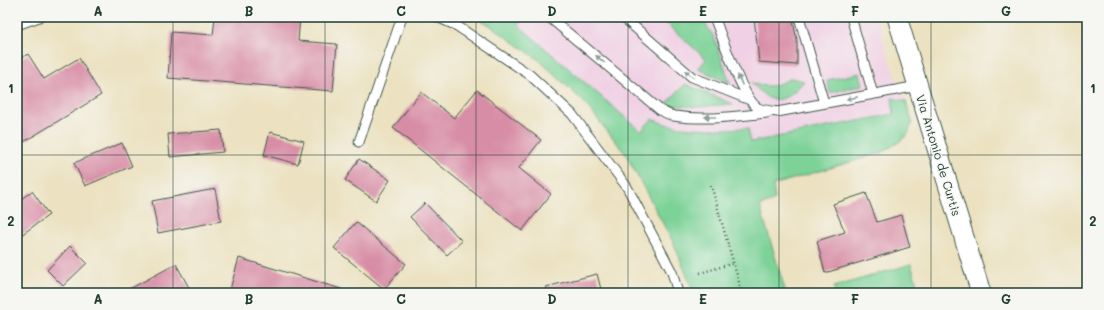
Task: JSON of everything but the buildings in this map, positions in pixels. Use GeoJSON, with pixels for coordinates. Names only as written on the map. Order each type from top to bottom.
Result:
{"type":"FeatureCollection","features":[{"type":"Feature","properties":{"kind":"street","name":"Via Antonio de Curtis"},"geometry":{"type":"LineString","coordinates":[[897,17],[981,293]]}},
{"type":"Feature","properties":{"kind":"lane"},"geometry":{"type":"LineString","coordinates":[[17,25],[40,17]]}},
{"type":"Feature","properties":{"kind":"lane"},"geometry":{"type":"LineString","coordinates":[[359,142],[402,17]]}},
{"type":"Feature","properties":{"kind":"lane"},"geometry":{"type":"LineString","coordinates":[[437,17],[457,26],[530,75],[572,114],[627,187],[672,272],[678,293]]}},
{"type":"Feature","properties":{"kind":"lane"},"geometry":{"type":"LineString","coordinates":[[549,17],[660,110],[673,115],[693,118],[777,112],[918,86]]}},
{"type":"Feature","properties":{"kind":"lane"},"geometry":{"type":"LineString","coordinates":[[623,17],[692,77],[750,100]]}},
{"type":"Feature","properties":{"kind":"lane"},"geometry":{"type":"LineString","coordinates":[[713,17],[741,84],[750,100],[759,108],[777,112]]}},
{"type":"Feature","properties":{"kind":"lane"},"geometry":{"type":"LineString","coordinates":[[798,17],[824,103]]}},
{"type":"Feature","properties":{"kind":"lane"},"geometry":{"type":"LineString","coordinates":[[851,17],[873,94]]}},
{"type":"Feature","properties":{"kind":"path"},"geometry":{"type":"LineString","coordinates":[[711,185],[742,293]]}},
{"type":"Feature","properties":{"kind":"path"},"geometry":{"type":"LineString","coordinates":[[700,273],[734,263]]}},
{"type":"Feature","properties":{"kind":"shaded area"},"geometry":{"type":"Polygon","coordinates":[[[525,17],[877,17],[890,62],[906,101],[892,98],[895,114],[751,142],[748,128],[693,128],[669,125],[652,119],[641,131],[518,25],[525,17]]]}},
{"type":"Feature","properties":{"kind":"green space"},"geometry":{"type":"Polygon","coordinates":[[[475,17],[525,17],[518,25],[641,131],[652,119],[668,125],[689,128],[748,128],[751,142],[894,114],[892,98],[906,101],[912,122],[908,134],[899,142],[881,153],[773,185],[775,200],[760,206],[786,293],[694,293],[674,244],[625,153],[583,101],[539,60],[488,24],[475,17]]]}},
{"type":"Feature","properties":{"kind":"green space"},"geometry":{"type":"Polygon","coordinates":[[[659,17],[701,17],[714,37],[730,83],[698,69],[706,59],[659,17]]]}},
{"type":"Feature","properties":{"kind":"green space"},"geometry":{"type":"Polygon","coordinates":[[[860,73],[863,85],[830,93],[827,80],[860,73]]]}},
{"type":"Feature","properties":{"kind":"green space"},"geometry":{"type":"Polygon","coordinates":[[[791,78],[804,81],[789,96],[780,99],[769,98],[751,83],[763,86],[772,86],[791,78]]]}},
{"type":"Feature","properties":{"kind":"green space"},"geometry":{"type":"Polygon","coordinates":[[[685,84],[733,104],[700,107],[665,105],[685,84]]]}},
{"type":"Feature","properties":{"kind":"green space"},"geometry":{"type":"Polygon","coordinates":[[[911,264],[917,284],[886,293],[835,293],[834,287],[911,264]]]}}]}
